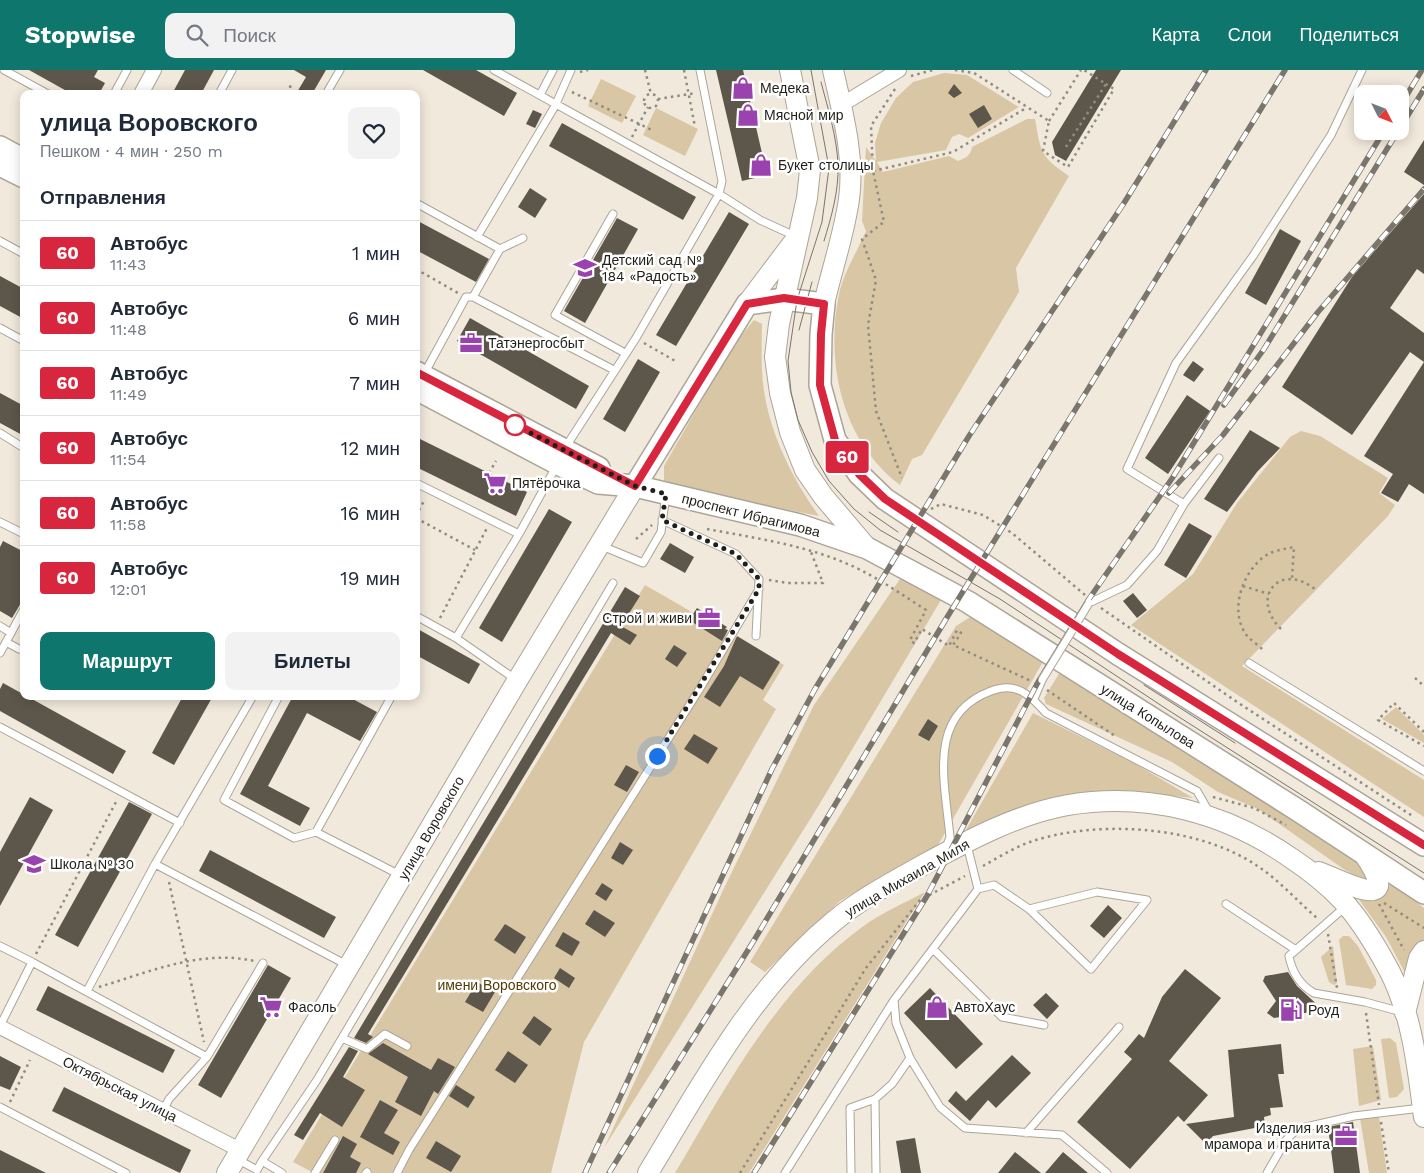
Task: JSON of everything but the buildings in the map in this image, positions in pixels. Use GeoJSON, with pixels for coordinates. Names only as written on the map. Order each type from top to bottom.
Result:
{"type":"FeatureCollection","features":[{"type":"Feature","properties":{"kind":"main road"},"geometry":{"type":"LineString","coordinates":[[790,70],[810,170],[807,198],[784,298],[775,356],[780,393],[790,432],[805,470],[823,496],[867,548]]}},
{"type":"Feature","properties":{"kind":"main road"},"geometry":{"type":"LineString","coordinates":[[833,70],[849,153],[849,197],[842,237],[824,304],[821,334],[820,385],[835,440],[859,474],[893,504],[1118,654],[1424,845]]}},
{"type":"Feature","properties":{"kind":"main road"},"geometry":{"type":"LineString","coordinates":[[0,147],[20,158]]}},
{"type":"Feature","properties":{"kind":"main road"},"geometry":{"type":"LineString","coordinates":[[0,165],[20,175]]}},
{"type":"Feature","properties":{"kind":"main road","name":"улица Воровского"},"geometry":{"type":"LineString","coordinates":[[234,1160],[599,545],[747,304],[797,237]]}},
{"type":"Feature","properties":{"kind":"main road"},"geometry":{"type":"LineString","coordinates":[[747,304],[784,298],[824,304]]}},
{"type":"Feature","properties":{"kind":"main road","name":"проспект Ибрагимова"},"geometry":{"type":"LineString","coordinates":[[420,380],[561,457],[635,486],[800,525],[867,548]]}},
{"type":"Feature","properties":{"kind":"main road","name":"улица Копылова"},"geometry":{"type":"LineString","coordinates":[[867,548],[968,602],[1363,852],[1424,893]]}},
{"type":"Feature","properties":{"kind":"main road","name":"улица Михаила Миля"},"geometry":{"type":"LineString","coordinates":[[648,1173],[741,1023],[796,955],[835,920],[877,892],[966,842],[1028,817],[1066,806],[1109,801],[1157,803],[1212,816],[1240,827],[1270,843],[1325,883],[1347,906],[1390,972],[1405,1012],[1418,1071],[1424,1112]]}},
{"type":"Feature","properties":{"kind":"main road"},"geometry":{"type":"LineString","coordinates":[[1299,864],[1369,891],[1378,886],[1378,879],[1363,852]]}},
{"type":"Feature","properties":{"kind":"main road"},"geometry":{"type":"LineString","coordinates":[[1405,1012],[1415,971],[1424,951]]}},
{"type":"Feature","properties":{"kind":"street"},"geometry":{"type":"LineString","coordinates":[[143,90],[154,70]]}},
{"type":"Feature","properties":{"kind":"street"},"geometry":{"type":"LineString","coordinates":[[841,105],[903,77]]}},
{"type":"Feature","properties":{"kind":"street","name":"Октябрьская улица"},"geometry":{"type":"LineString","coordinates":[[0,1026],[163,1111],[234,1160]]}},
{"type":"Feature","properties":{"kind":"lane"},"geometry":{"type":"LineString","coordinates":[[4,70],[41,90]]}},
{"type":"Feature","properties":{"kind":"lane"},"geometry":{"type":"LineString","coordinates":[[116,90],[127,70]]}},
{"type":"Feature","properties":{"kind":"lane"},"geometry":{"type":"LineString","coordinates":[[221,90],[232,70]]}},
{"type":"Feature","properties":{"kind":"lane"},"geometry":{"type":"LineString","coordinates":[[328,90],[340,70]]}},
{"type":"Feature","properties":{"kind":"lane"},"geometry":{"type":"LineString","coordinates":[[494,70],[540,95],[555,106],[719,194],[760,220],[797,237]]}},
{"type":"Feature","properties":{"kind":"lane"},"geometry":{"type":"LineString","coordinates":[[540,95],[553,70]]}},
{"type":"Feature","properties":{"kind":"lane"},"geometry":{"type":"LineString","coordinates":[[477,237],[555,106],[571,70]]}},
{"type":"Feature","properties":{"kind":"lane"},"geometry":{"type":"LineString","coordinates":[[456,638],[520,534],[561,457],[614,370],[636,338],[719,194],[722,181],[700,70]]}},
{"type":"Feature","properties":{"kind":"lane"},"geometry":{"type":"LineString","coordinates":[[1012,70],[1048,93]]}},
{"type":"Feature","properties":{"kind":"lane"},"geometry":{"type":"LineString","coordinates":[[1184,504],[1127,469],[1176,363],[1253,256],[1331,134],[1362,70]]}},
{"type":"Feature","properties":{"kind":"lane"},"geometry":{"type":"LineString","coordinates":[[420,205],[500,249]]}},
{"type":"Feature","properties":{"kind":"lane"},"geometry":{"type":"LineString","coordinates":[[613,214],[555,315],[625,353]]}},
{"type":"Feature","properties":{"kind":"lane"},"geometry":{"type":"LineString","coordinates":[[420,377],[500,249],[523,238]]}},
{"type":"Feature","properties":{"kind":"lane"},"geometry":{"type":"LineString","coordinates":[[0,241],[20,252]]}},
{"type":"Feature","properties":{"kind":"lane"},"geometry":{"type":"LineString","coordinates":[[469,297],[614,370]]}},
{"type":"Feature","properties":{"kind":"lane"},"geometry":{"type":"LineString","coordinates":[[0,328],[20,339]]}},
{"type":"Feature","properties":{"kind":"lane"},"geometry":{"type":"LineString","coordinates":[[0,434],[20,446]]}},
{"type":"Feature","properties":{"kind":"lane"},"geometry":{"type":"LineString","coordinates":[[1034,699],[1040,682],[1091,602],[1127,585],[1157,550],[1184,504],[1219,458]]}},
{"type":"Feature","properties":{"kind":"lane"},"geometry":{"type":"LineString","coordinates":[[420,485],[520,534]]}},
{"type":"Feature","properties":{"kind":"lane"},"geometry":{"type":"LineString","coordinates":[[599,545],[643,563],[661,532],[666,494]]}},
{"type":"Feature","properties":{"kind":"lane"},"geometry":{"type":"LineString","coordinates":[[662,520],[736,554],[759,579],[756,636]]}},
{"type":"Feature","properties":{"kind":"lane"},"geometry":{"type":"LineString","coordinates":[[0,522],[20,532]]}},
{"type":"Feature","properties":{"kind":"lane"},"geometry":{"type":"LineString","coordinates":[[234,1160],[257,1170],[317,1080],[613,584]]}},
{"type":"Feature","properties":{"kind":"lane"},"geometry":{"type":"LineString","coordinates":[[397,1173],[409,1150],[699,690],[759,589]]}},
{"type":"Feature","properties":{"kind":"lane"},"geometry":{"type":"LineString","coordinates":[[0,653],[20,616]]}},
{"type":"Feature","properties":{"kind":"lane"},"geometry":{"type":"LineString","coordinates":[[420,618],[456,638],[495,668],[517,681]]}},
{"type":"Feature","properties":{"kind":"lane"},"geometry":{"type":"LineString","coordinates":[[0,626],[11,632]]}},
{"type":"Feature","properties":{"kind":"lane"},"geometry":{"type":"LineString","coordinates":[[6,642],[19,649]]}},
{"type":"Feature","properties":{"kind":"lane"},"geometry":{"type":"LineString","coordinates":[[1249,663],[1424,771]]}},
{"type":"Feature","properties":{"kind":"lane"},"geometry":{"type":"LineString","coordinates":[[944,854],[950,837],[942,754],[951,723],[974,697],[1004,686],[1020,690],[1034,699],[1046,713],[1197,790],[1212,816]]}},
{"type":"Feature","properties":{"kind":"lane"},"geometry":{"type":"LineString","coordinates":[[87,991],[155,864],[251,700]]}},
{"type":"Feature","properties":{"kind":"lane"},"geometry":{"type":"LineString","coordinates":[[277,700],[224,800],[294,838],[316,832],[403,876]]}},
{"type":"Feature","properties":{"kind":"lane"},"geometry":{"type":"LineString","coordinates":[[316,832],[389,700]]}},
{"type":"Feature","properties":{"kind":"lane"},"geometry":{"type":"LineString","coordinates":[[0,727],[180,823]]}},
{"type":"Feature","properties":{"kind":"lane"},"geometry":{"type":"LineString","coordinates":[[966,842],[978,888]]}},
{"type":"Feature","properties":{"kind":"lane"},"geometry":{"type":"LineString","coordinates":[[155,864],[350,966]]}},
{"type":"Feature","properties":{"kind":"lane"},"geometry":{"type":"LineString","coordinates":[[785,1173],[894,1000],[978,888],[994,885],[1029,909],[1091,969],[1147,900],[1097,892],[1029,909]]}},
{"type":"Feature","properties":{"kind":"lane"},"geometry":{"type":"LineString","coordinates":[[1226,904],[1296,950]]}},
{"type":"Feature","properties":{"kind":"lane"},"geometry":{"type":"LineString","coordinates":[[1347,906],[1289,956],[1292,971],[1308,990],[1405,1012]]}},
{"type":"Feature","properties":{"kind":"lane"},"geometry":{"type":"LineString","coordinates":[[0,946],[207,1057]]}},
{"type":"Feature","properties":{"kind":"lane"},"geometry":{"type":"LineString","coordinates":[[933,949],[1002,1017],[1044,1025]]}},
{"type":"Feature","properties":{"kind":"lane"},"geometry":{"type":"LineString","coordinates":[[0,1026],[32,962]]}},
{"type":"Feature","properties":{"kind":"lane"},"geometry":{"type":"LineString","coordinates":[[163,1111],[169,1098],[207,1057],[263,963]]}},
{"type":"Feature","properties":{"kind":"lane"},"geometry":{"type":"LineString","coordinates":[[894,1000],[896,1023],[910,1058],[940,1107],[965,1128],[1062,1135],[1107,1173]]}},
{"type":"Feature","properties":{"kind":"lane"},"geometry":{"type":"LineString","coordinates":[[1026,1133],[1119,1028]]}},
{"type":"Feature","properties":{"kind":"lane"},"geometry":{"type":"LineString","coordinates":[[342,1038],[367,1049],[384,1034],[407,1046]]}},
{"type":"Feature","properties":{"kind":"lane"},"geometry":{"type":"LineString","coordinates":[[851,1173],[850,1108],[875,1099],[892,1084],[910,1058]]}},
{"type":"Feature","properties":{"kind":"lane"},"geometry":{"type":"LineString","coordinates":[[875,1099],[876,1173]]}},
{"type":"Feature","properties":{"kind":"lane"},"geometry":{"type":"LineString","coordinates":[[3,1109],[126,1173]]}},
{"type":"Feature","properties":{"kind":"lane"},"geometry":{"type":"LineString","coordinates":[[1268,1173],[1286,1140],[1297,1129],[1354,1116],[1424,1112]]}},
{"type":"Feature","properties":{"kind":"lane"},"geometry":{"type":"LineString","coordinates":[[315,1173],[335,1140]]}},
{"type":"Feature","properties":{"kind":"lane"},"geometry":{"type":"LineString","coordinates":[[262,1161],[282,1173]]}},
{"type":"Feature","properties":{"kind":"path"},"geometry":{"type":"LineString","coordinates":[[645,70],[651,94],[658,99],[704,91]]}},
{"type":"Feature","properties":{"kind":"path"},"geometry":{"type":"LineString","coordinates":[[684,70],[695,127]]}},
{"type":"Feature","properties":{"kind":"path"},"geometry":{"type":"LineString","coordinates":[[902,478],[876,410],[868,325],[876,280],[862,239],[884,222],[872,171],[871,126],[903,77],[933,70]]}},
{"type":"Feature","properties":{"kind":"path"},"geometry":{"type":"LineString","coordinates":[[955,70],[974,73],[1049,121]]}},
{"type":"Feature","properties":{"kind":"path"},"geometry":{"type":"LineString","coordinates":[[1082,70],[1114,90],[1068,167],[1043,151],[1049,121],[1082,70]]}},
{"type":"Feature","properties":{"kind":"path"},"geometry":{"type":"LineString","coordinates":[[289,90],[291,84]]}},
{"type":"Feature","properties":{"kind":"path"},"geometry":{"type":"LineString","coordinates":[[1066,147],[1106,84]]}},
{"type":"Feature","properties":{"kind":"path"},"geometry":{"type":"LineString","coordinates":[[563,88],[652,130]]}},
{"type":"Feature","properties":{"kind":"path"},"geometry":{"type":"LineString","coordinates":[[651,94],[646,96],[644,101],[648,107],[654,108],[658,104],[658,99]]}},
{"type":"Feature","properties":{"kind":"path"},"geometry":{"type":"LineString","coordinates":[[628,144],[648,107]]}},
{"type":"Feature","properties":{"kind":"path"},"geometry":{"type":"LineString","coordinates":[[872,171],[952,152],[1026,108]]}},
{"type":"Feature","properties":{"kind":"path"},"geometry":{"type":"LineString","coordinates":[[420,270],[469,297]]}},
{"type":"Feature","properties":{"kind":"path"},"geometry":{"type":"LineString","coordinates":[[636,338],[678,362]]}},
{"type":"Feature","properties":{"kind":"path"},"geometry":{"type":"LineString","coordinates":[[489,473],[496,461]]}},
{"type":"Feature","properties":{"kind":"path"},"geometry":{"type":"LineString","coordinates":[[420,509],[431,489]]}},
{"type":"Feature","properties":{"kind":"path"},"geometry":{"type":"LineString","coordinates":[[930,509],[941,504],[982,516],[1012,533],[1091,602],[1237,702],[1416,818]]}},
{"type":"Feature","properties":{"kind":"path"},"geometry":{"type":"LineString","coordinates":[[420,518],[475,550]]}},
{"type":"Feature","properties":{"kind":"path"},"geometry":{"type":"LineString","coordinates":[[436,626],[492,520]]}},
{"type":"Feature","properties":{"kind":"path"},"geometry":{"type":"LineString","coordinates":[[636,538],[655,523],[662,520]]}},
{"type":"Feature","properties":{"kind":"path"},"geometry":{"type":"LineString","coordinates":[[706,528],[795,546],[849,565],[888,585],[926,610],[910,640],[914,643],[922,629],[949,646],[957,630],[961,633],[953,646],[1040,682],[1120,739]]}},
{"type":"Feature","properties":{"kind":"path"},"geometry":{"type":"LineString","coordinates":[[1262,650],[1246,636],[1241,620],[1238,603],[1246,578],[1266,556],[1274,551],[1294,547],[1292,578]]}},
{"type":"Feature","properties":{"kind":"path"},"geometry":{"type":"LineString","coordinates":[[759,579],[788,584],[823,583],[811,552]]}},
{"type":"Feature","properties":{"kind":"path"},"geometry":{"type":"LineString","coordinates":[[1281,629],[1268,612],[1269,594],[1278,582],[1292,578],[1305,581],[1318,591]]}},
{"type":"Feature","properties":{"kind":"path"},"geometry":{"type":"LineString","coordinates":[[1243,586],[1269,594]]}},
{"type":"Feature","properties":{"kind":"path"},"geometry":{"type":"LineString","coordinates":[[1415,678],[1424,686]]}},
{"type":"Feature","properties":{"kind":"path"},"geometry":{"type":"LineString","coordinates":[[1424,732],[1394,703],[1378,720],[1424,746]]}},
{"type":"Feature","properties":{"kind":"path"},"geometry":{"type":"LineString","coordinates":[[32,962],[122,792]]}},
{"type":"Feature","properties":{"kind":"path"},"geometry":{"type":"LineString","coordinates":[[1210,795],[1218,800],[1254,808],[1287,826]]}},
{"type":"Feature","properties":{"kind":"path"},"geometry":{"type":"LineString","coordinates":[[740,1173],[866,968],[920,900],[1027,843],[1075,832],[1129,828],[1174,834],[1217,846],[1256,865],[1325,925],[1332,949],[1338,997]]}},
{"type":"Feature","properties":{"kind":"path"},"geometry":{"type":"LineString","coordinates":[[166,870],[207,1057]]}},
{"type":"Feature","properties":{"kind":"path"},"geometry":{"type":"LineString","coordinates":[[1415,971],[1376,898],[1424,928]]}},
{"type":"Feature","properties":{"kind":"path"},"geometry":{"type":"LineString","coordinates":[[87,991],[185,961],[235,956],[263,963]]}},
{"type":"Feature","properties":{"kind":"path"},"geometry":{"type":"LineString","coordinates":[[1365,1002],[1389,1173]]}},
{"type":"Feature","properties":{"kind":"path"},"geometry":{"type":"LineString","coordinates":[[3,1109],[30,1060]]}},
{"type":"Feature","properties":{"kind":"green space"},"geometry":{"type":"Polygon","coordinates":[[[944,73],[967,75],[1019,107],[968,138],[959,134],[952,137],[946,150],[877,162],[883,172],[949,156],[958,161],[969,155],[972,147],[1027,119],[1035,119],[1043,153],[1052,163],[1069,176],[1016,268],[1019,292],[922,455],[912,459],[900,485],[880,467],[864,446],[852,424],[842,399],[834,347],[835,320],[841,286],[866,231],[862,221],[866,147],[876,161],[875,143],[881,123],[896,98],[913,82],[944,73]]]}},
{"type":"Feature","properties":{"kind":"green space"},"geometry":{"type":"Polygon","coordinates":[[[601,79],[636,96],[622,123],[588,106],[601,79]]]}},
{"type":"Feature","properties":{"kind":"green space"},"geometry":{"type":"Polygon","coordinates":[[[656,108],[698,129],[685,156],[643,135],[656,108]]]}},
{"type":"Feature","properties":{"kind":"green space"},"geometry":{"type":"Polygon","coordinates":[[[754,320],[762,324],[764,389],[773,428],[788,465],[819,516],[664,485],[664,466],[734,344],[754,320]]]}},
{"type":"Feature","properties":{"kind":"green space"},"geometry":{"type":"Polygon","coordinates":[[[1301,431],[1320,436],[1388,478],[1379,493],[1395,505],[1388,516],[1242,666],[1424,780],[1424,817],[1131,625],[1193,574],[1237,503],[1290,437],[1301,431]]]}},
{"type":"Feature","properties":{"kind":"green space"},"geometry":{"type":"Polygon","coordinates":[[[902,576],[941,600],[819,805],[604,1148],[726,884],[814,705],[902,576]]]}},
{"type":"Feature","properties":{"kind":"green space","name":"имени Воровского"},"geometry":{"type":"Polygon","coordinates":[[[645,585],[784,665],[763,700],[776,709],[584,1042],[551,1173],[314,1173],[293,1162],[645,585]]]}},
{"type":"Feature","properties":{"kind":"green space"},"geometry":{"type":"Polygon","coordinates":[[[972,616],[1044,660],[938,845],[840,901],[765,972],[750,962],[956,626],[972,616]]]}},
{"type":"Feature","properties":{"kind":"green space"},"geometry":{"type":"Polygon","coordinates":[[[1062,669],[1356,855],[1369,883],[1345,870],[1258,809],[1218,792],[1172,762],[1046,704],[1044,698],[1062,669]]]}},
{"type":"Feature","properties":{"kind":"green space"},"geometry":{"type":"Polygon","coordinates":[[[1396,707],[1424,735],[1424,743],[1382,719],[1396,707]]]}},
{"type":"Feature","properties":{"kind":"green space"},"geometry":{"type":"Polygon","coordinates":[[[1033,713],[1134,763],[1193,798],[1144,793],[1096,795],[963,835],[1033,713]]]}},
{"type":"Feature","properties":{"kind":"green space"},"geometry":{"type":"Polygon","coordinates":[[[1390,881],[1424,908],[1424,940],[1415,955],[1409,980],[1386,937],[1349,886],[1383,892],[1390,885],[1390,881]]]}},
{"type":"Feature","properties":{"kind":"green space"},"geometry":{"type":"Polygon","coordinates":[[[925,892],[749,1173],[675,1173],[735,1072],[757,1039],[806,977],[834,950],[872,920],[925,892]]]}},
{"type":"Feature","properties":{"kind":"green space"},"geometry":{"type":"Polygon","coordinates":[[[1343,936],[1349,936],[1358,946],[1376,980],[1376,985],[1372,989],[1346,985],[1339,940],[1343,936]]]}},
{"type":"Feature","properties":{"kind":"green space"},"geometry":{"type":"Polygon","coordinates":[[[1333,946],[1337,983],[1334,985],[1329,982],[1321,957],[1333,946]]]}},
{"type":"Feature","properties":{"kind":"green space"},"geometry":{"type":"Polygon","coordinates":[[[1390,1038],[1396,1043],[1404,1089],[1397,1097],[1389,1098],[1381,1039],[1390,1038]]]}},
{"type":"Feature","properties":{"kind":"green space"},"geometry":{"type":"Polygon","coordinates":[[[1373,1046],[1381,1100],[1359,1106],[1353,1049],[1373,1046]]]}},
{"type":"Feature","properties":{"kind":"green space"},"geometry":{"type":"Polygon","coordinates":[[[1379,1117],[1387,1173],[1369,1173],[1360,1118],[1379,1117]]]}},
{"type":"Feature","properties":{"kind":"tram line"},"geometry":{"type":"LineString","coordinates":[[811,70],[829,168],[822,222],[797,300],[788,361],[791,392],[798,420],[812,452],[829,481],[854,509],[880,530],[1000,599],[1168,710],[1424,873]]}},
{"type":"Feature","properties":{"kind":"tram line"},"geometry":{"type":"LineString","coordinates":[[821,82],[834,134],[838,165],[836,194],[824,241]]}},
{"type":"Feature","properties":{"kind":"tram line"},"geometry":{"type":"LineString","coordinates":[[799,330],[812,282]]}},
{"type":"Feature","properties":{"kind":"tram line"},"geometry":{"type":"LineString","coordinates":[[869,512],[898,532]]}},
{"type":"Feature","properties":{"kind":"tram line"},"geometry":{"type":"LineString","coordinates":[[1144,685],[1235,743]]}},
{"type":"Feature","properties":{"kind":"railway"},"geometry":{"type":"LineString","coordinates":[[585,1173],[772,769],[815,689],[969,436],[1124,203],[1206,70]]}},
{"type":"Feature","properties":{"kind":"railway"},"geometry":{"type":"LineString","coordinates":[[609,1173],[753,942],[946,619],[1285,70]]}},
{"type":"Feature","properties":{"kind":"railway"},"geometry":{"type":"LineString","coordinates":[[1409,91],[1422,70]]}},
{"type":"Feature","properties":{"kind":"railway"},"geometry":{"type":"LineString","coordinates":[[1409,113],[1424,89]]}},
{"type":"Feature","properties":{"kind":"railway"},"geometry":{"type":"LineString","coordinates":[[754,1173],[927,896],[1037,684],[1089,599],[1173,477],[1379,140]]}},
{"type":"Feature","properties":{"kind":"railway"},"geometry":{"type":"LineString","coordinates":[[1224,405],[1264,349],[1392,140]]}},
{"type":"Feature","properties":{"kind":"railway"},"geometry":{"type":"LineString","coordinates":[[1169,493],[1223,435],[1318,312],[1424,189]]}},
{"type":"Feature","properties":{"kind":"bus line","name":"60"},"geometry":{"type":"LineString","coordinates":[[420,374],[635,486],[747,304],[784,298],[824,304],[821,334],[820,385],[835,440],[859,474],[885,499],[1063,619],[1424,845]]}},
{"type":"Feature","properties":{"kind":"place","name":"Медека"},"geometry":{"type":"Point","coordinates":[743,88]}},
{"type":"Feature","properties":{"kind":"place","name":"Мясной мир"},"geometry":{"type":"Point","coordinates":[748,115]}},
{"type":"Feature","properties":{"kind":"place","name":"Букет столицы"},"geometry":{"type":"Point","coordinates":[761,165]}},
{"type":"Feature","properties":{"kind":"place","name":"Детский сад № 184 «Радость»"},"geometry":{"type":"Point","coordinates":[585,268]}},
{"type":"Feature","properties":{"kind":"place","name":"Татэнергосбыт"},"geometry":{"type":"Point","coordinates":[471,343]}},
{"type":"Feature","properties":{"kind":"place","name":"Пятёрочка"},"geometry":{"type":"Point","coordinates":[495,483]}},
{"type":"Feature","properties":{"kind":"place","name":"Строй и живи"},"geometry":{"type":"Point","coordinates":[709,618]}},
{"type":"Feature","properties":{"kind":"place","name":"Школа № 30"},"geometry":{"type":"Point","coordinates":[34,864]}},
{"type":"Feature","properties":{"kind":"place","name":"Фасоль"},"geometry":{"type":"Point","coordinates":[271,1007]}},
{"type":"Feature","properties":{"kind":"place","name":"АвтоХаус"},"geometry":{"type":"Point","coordinates":[937,1007]}},
{"type":"Feature","properties":{"kind":"place","name":"Роуд"},"geometry":{"type":"Point","coordinates":[1291,1010]}},
{"type":"Feature","properties":{"kind":"place","name":"Изделия из мрамора и гранита"},"geometry":{"type":"Point","coordinates":[1346,1136]}},
{"type":"Feature","properties":{"kind":"route"},"geometry":{"type":"LineString","coordinates":[[515,425],[635,486],[666,494],[662,520],[736,554],[759,579],[759,589],[657,756]]}}]}
